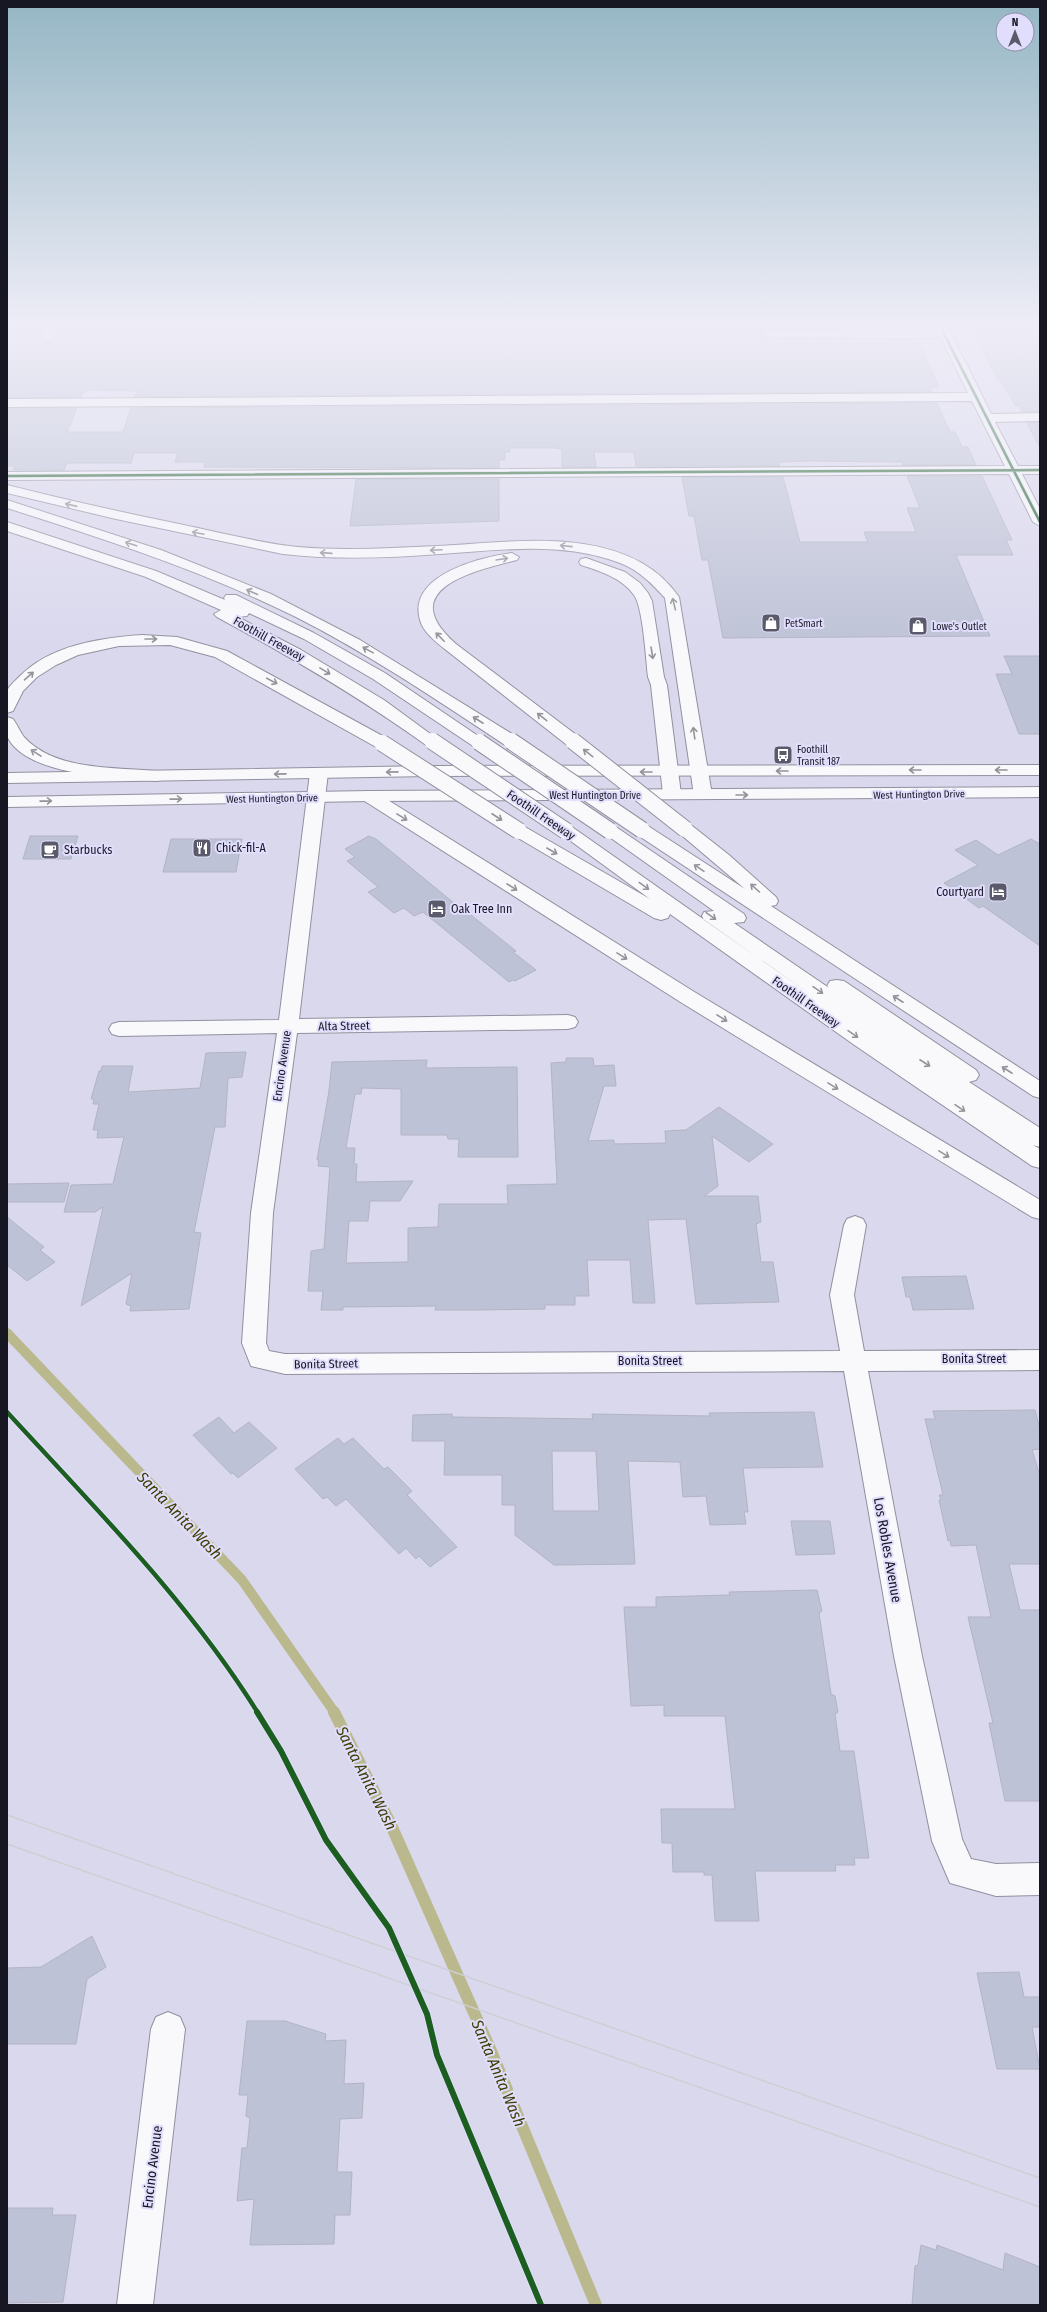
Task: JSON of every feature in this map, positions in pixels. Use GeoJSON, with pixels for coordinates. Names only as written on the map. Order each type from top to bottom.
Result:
{"type":"FeatureCollection","features":[{"type":"Feature","properties":{"kind":"main road"},"geometry":{"type":"LineString","coordinates":[[997,436],[1040,522]]}},
{"type":"Feature","properties":{"kind":"main road"},"geometry":{"type":"LineString","coordinates":[[7,476],[1040,470]]}},
{"type":"Feature","properties":{"kind":"main road"},"geometry":{"type":"LineString","coordinates":[[7,489],[270,548],[365,554],[542,545],[589,550],[622,559],[651,573],[661,582],[672,597],[702,795]]}},
{"type":"Feature","properties":{"kind":"main road"},"geometry":{"type":"LineString","coordinates":[[7,504],[156,552],[234,583],[302,614],[380,657],[511,741],[642,830],[1040,1091]]}},
{"type":"Feature","properties":{"kind":"main road"},"geometry":{"type":"LineString","coordinates":[[7,517],[113,550],[198,582],[334,650],[379,676],[479,742],[1040,1122]]}},
{"type":"Feature","properties":{"kind":"main road"},"geometry":{"type":"LineString","coordinates":[[7,526],[107,558],[213,599],[288,636],[403,703],[872,1028],[1040,1139]]}},
{"type":"Feature","properties":{"kind":"main road","name":"Foothill Freeway"},"geometry":{"type":"LineString","coordinates":[[7,536],[78,557],[152,584],[225,615],[314,664],[378,704],[566,831],[781,985],[960,1108],[1040,1160]]}},
{"type":"Feature","properties":{"kind":"main road"},"geometry":{"type":"LineString","coordinates":[[672,794],[659,685],[656,677],[645,602],[640,592],[627,580],[596,565],[571,559],[542,556],[494,560],[470,567],[448,578],[435,589],[428,601],[426,611],[431,628],[451,647],[723,859],[825,951]]}},
{"type":"Feature","properties":{"kind":"main road"},"geometry":{"type":"LineString","coordinates":[[7,708],[13,692],[21,682],[31,674],[57,658],[106,643],[160,639],[193,644],[221,654],[382,743],[518,831],[781,985]]}},
{"type":"Feature","properties":{"kind":"main road"},"geometry":{"type":"LineString","coordinates":[[7,722],[16,739],[49,761],[72,768],[156,776]]}},
{"type":"Feature","properties":{"kind":"main road","name":"West Huntington Drive"},"geometry":{"type":"LineString","coordinates":[[7,778],[319,773],[1040,770]]}},
{"type":"Feature","properties":{"kind":"main road","name":"Encino Avenue"},"geometry":{"type":"LineString","coordinates":[[260,1359],[254,1343],[262,1213],[288,1027],[319,773]]}},
{"type":"Feature","properties":{"kind":"main road","name":"West Huntington Drive"},"geometry":{"type":"LineString","coordinates":[[7,802],[369,796],[1040,792]]}},
{"type":"Feature","properties":{"kind":"main road"},"geometry":{"type":"LineString","coordinates":[[369,796],[689,998],[1040,1211]]}},
{"type":"Feature","properties":{"kind":"main road","name":"Alta Street"},"geometry":{"type":"LineString","coordinates":[[119,1029],[568,1022]]}},
{"type":"Feature","properties":{"kind":"main road","name":"Los Robles Avenue"},"geometry":{"type":"LineString","coordinates":[[855,1225],[842,1295],[908,1656],[946,1841],[961,1872],[996,1880],[1040,1879]]}},
{"type":"Feature","properties":{"kind":"main road","name":"Bonita Street"},"geometry":{"type":"LineString","coordinates":[[260,1359],[285,1364],[1040,1360]]}},
{"type":"Feature","properties":{"kind":"main road","name":"Encino Avenue"},"geometry":{"type":"LineString","coordinates":[[135,2305],[168,2029]]}},
{"type":"Feature","properties":{"kind":"building"},"geometry":{"type":"Polygon","coordinates":[[[7,436],[957,436],[962,447],[968,447],[976,465],[903,465],[902,462],[809,461],[778,462],[780,466],[636,466],[634,452],[594,452],[596,467],[562,467],[562,449],[510,448],[510,452],[505,452],[505,460],[499,460],[499,468],[204,467],[205,462],[175,462],[178,453],[134,453],[131,463],[67,463],[64,470],[13,470],[15,466],[7,466],[7,436]]]}},
{"type":"Feature","properties":{"kind":"building"},"geometry":{"type":"Polygon","coordinates":[[[1034,436],[1040,436],[1040,448],[1034,436]]]}},
{"type":"Feature","properties":{"kind":"building"},"geometry":{"type":"Polygon","coordinates":[[[907,476],[982,476],[1012,540],[1006,540],[1013,555],[956,555],[990,636],[723,638],[708,560],[702,560],[694,516],[689,516],[682,477],[783,477],[800,542],[868,542],[864,532],[916,532],[907,508],[920,508],[907,476]]]}},
{"type":"Feature","properties":{"kind":"building"},"geometry":{"type":"Polygon","coordinates":[[[356,479],[499,479],[499,521],[350,526],[356,479]]]}},
{"type":"Feature","properties":{"kind":"building"},"geometry":{"type":"Polygon","coordinates":[[[1004,656],[1040,656],[1040,734],[1019,734],[996,674],[1012,674],[1004,656]]]}},
{"type":"Feature","properties":{"kind":"building"},"geometry":{"type":"Polygon","coordinates":[[[30,836],[78,836],[71,859],[23,859],[30,836]]]}},
{"type":"Feature","properties":{"kind":"building","name":"Oak Tree Inn"},"geometry":{"type":"Polygon","coordinates":[[[369,836],[376,839],[460,908],[461,907],[516,951],[513,952],[536,970],[515,981],[513,980],[509,982],[423,912],[414,916],[404,908],[394,913],[368,892],[378,887],[347,861],[355,857],[345,849],[369,836]]]}},
{"type":"Feature","properties":{"kind":"building"},"geometry":{"type":"Polygon","coordinates":[[[171,839],[242,839],[236,872],[163,872],[171,839]]]}},
{"type":"Feature","properties":{"kind":"building","name":"Courtyard"},"geometry":{"type":"Polygon","coordinates":[[[1031,839],[1040,844],[1040,946],[983,906],[979,908],[944,883],[978,865],[955,850],[976,840],[998,855],[1031,839]]]}},
{"type":"Feature","properties":{"kind":"building"},"geometry":{"type":"Polygon","coordinates":[[[246,1052],[242,1077],[228,1078],[225,1127],[215,1127],[194,1232],[201,1233],[189,1309],[130,1311],[131,1306],[126,1304],[132,1273],[81,1306],[103,1207],[95,1212],[64,1212],[71,1185],[113,1184],[124,1137],[97,1138],[98,1130],[93,1130],[99,1104],[93,1104],[94,1099],[91,1099],[99,1071],[101,1071],[102,1066],[133,1066],[128,1092],[200,1088],[206,1053],[246,1052]]]}},
{"type":"Feature","properties":{"kind":"building"},"geometry":{"type":"Polygon","coordinates":[[[566,1058],[593,1058],[594,1066],[614,1065],[616,1086],[604,1086],[588,1141],[614,1140],[614,1144],[666,1143],[665,1131],[686,1130],[719,1107],[773,1144],[749,1162],[712,1136],[718,1186],[704,1196],[758,1196],[761,1222],[756,1224],[761,1262],[773,1262],[779,1302],[696,1304],[686,1219],[648,1220],[655,1303],[633,1303],[630,1260],[587,1260],[589,1296],[575,1296],[575,1305],[545,1305],[545,1309],[435,1310],[436,1306],[343,1307],[343,1310],[321,1310],[323,1291],[308,1291],[311,1251],[324,1249],[330,1167],[318,1166],[319,1160],[317,1160],[329,1091],[332,1062],[427,1060],[426,1068],[517,1067],[518,1157],[458,1157],[459,1139],[448,1139],[447,1135],[401,1135],[401,1089],[362,1088],[361,1094],[355,1094],[346,1148],[355,1148],[354,1164],[357,1164],[356,1182],[413,1181],[400,1201],[370,1201],[368,1221],[349,1221],[346,1263],[408,1262],[408,1228],[438,1227],[439,1204],[508,1204],[507,1185],[557,1184],[551,1063],[566,1062],[566,1058]]]}},
{"type":"Feature","properties":{"kind":"building"},"geometry":{"type":"Polygon","coordinates":[[[69,1183],[64,1202],[7,1202],[7,1184],[69,1183]]]}},
{"type":"Feature","properties":{"kind":"building"},"geometry":{"type":"Polygon","coordinates":[[[7,1217],[44,1247],[40,1250],[55,1262],[27,1281],[7,1265],[7,1217]]]}},
{"type":"Feature","properties":{"kind":"building"},"geometry":{"type":"Polygon","coordinates":[[[966,1276],[974,1309],[913,1310],[910,1297],[906,1297],[902,1277],[966,1276]]]}},
{"type":"Feature","properties":{"kind":"building"},"geometry":{"type":"Polygon","coordinates":[[[1035,1410],[1040,1429],[1040,1449],[1032,1450],[1040,1476],[1040,1564],[1009,1564],[1020,1610],[1040,1610],[1040,1801],[1005,1801],[989,1723],[993,1723],[968,1617],[991,1617],[976,1545],[951,1546],[950,1540],[948,1541],[939,1500],[941,1500],[939,1495],[943,1495],[925,1419],[935,1419],[933,1411],[1035,1410]]]}},
{"type":"Feature","properties":{"kind":"building"},"geometry":{"type":"Polygon","coordinates":[[[814,1412],[823,1467],[743,1468],[748,1512],[744,1512],[746,1524],[710,1525],[706,1496],[683,1497],[680,1462],[628,1461],[635,1564],[554,1565],[515,1535],[515,1505],[502,1505],[502,1475],[444,1475],[445,1441],[412,1441],[413,1415],[452,1414],[452,1417],[593,1419],[592,1414],[710,1416],[709,1413],[814,1412]],[[552,1451],[553,1511],[599,1511],[596,1451],[552,1451]]]}},
{"type":"Feature","properties":{"kind":"building"},"geometry":{"type":"Polygon","coordinates":[[[219,1417],[234,1433],[249,1422],[277,1448],[238,1478],[233,1473],[231,1474],[193,1435],[219,1417]]]}},
{"type":"Feature","properties":{"kind":"building"},"geometry":{"type":"Polygon","coordinates":[[[338,1438],[344,1444],[353,1438],[384,1469],[388,1467],[412,1491],[407,1495],[457,1547],[430,1567],[419,1556],[416,1559],[406,1548],[399,1554],[346,1499],[336,1506],[327,1497],[323,1499],[295,1469],[338,1438]]]}},
{"type":"Feature","properties":{"kind":"building"},"geometry":{"type":"Polygon","coordinates":[[[791,1521],[830,1521],[835,1554],[796,1555],[791,1521]]]}},
{"type":"Feature","properties":{"kind":"building"},"geometry":{"type":"Polygon","coordinates":[[[817,1590],[822,1611],[819,1613],[831,1694],[835,1696],[838,1712],[835,1714],[840,1751],[854,1751],[869,1858],[854,1858],[855,1865],[835,1865],[836,1871],[755,1871],[759,1921],[715,1921],[712,1875],[704,1875],[704,1872],[673,1872],[672,1843],[662,1843],[661,1809],[735,1809],[725,1716],[664,1716],[664,1705],[631,1706],[624,1607],[656,1607],[656,1597],[730,1595],[729,1592],[817,1590]]]}},
{"type":"Feature","properties":{"kind":"building"},"geometry":{"type":"Polygon","coordinates":[[[92,1936],[106,1967],[87,1979],[76,2044],[7,2044],[7,1968],[41,1967],[92,1936]]]}},
{"type":"Feature","properties":{"kind":"building"},"geometry":{"type":"Polygon","coordinates":[[[1019,1972],[1024,1997],[1040,1997],[1040,2027],[1032,2027],[1040,2069],[997,2069],[977,1973],[1019,1972]]]}},
{"type":"Feature","properties":{"kind":"building"},"geometry":{"type":"Polygon","coordinates":[[[247,2021],[285,2021],[326,2034],[325,2041],[346,2040],[344,2084],[364,2083],[362,2118],[340,2119],[337,2172],[352,2172],[350,2215],[335,2215],[334,2244],[250,2245],[254,2199],[237,2201],[242,2148],[247,2148],[250,2118],[246,2116],[248,2095],[239,2095],[247,2021]]]}},
{"type":"Feature","properties":{"kind":"building"},"geometry":{"type":"Polygon","coordinates":[[[7,2208],[53,2208],[52,2215],[76,2215],[63,2302],[7,2303],[7,2208]]]}},
{"type":"Feature","properties":{"kind":"building"},"geometry":{"type":"Polygon","coordinates":[[[921,2245],[936,2250],[937,2245],[1003,2270],[1005,2253],[1040,2267],[1040,2305],[912,2305],[915,2266],[918,2265],[921,2245]]]}},
{"type":"Feature","properties":{"kind":"waterway","name":"Santa Anita Wash"},"geometry":{"type":"LineString","coordinates":[[7,1333],[242,1580],[335,1713]]}},
{"type":"Feature","properties":{"kind":"waterway","name":"Santa Anita Wash"},"geometry":{"type":"LineString","coordinates":[[334,1712],[391,1825],[491,2051],[596,2305]]}},
{"type":"Feature","properties":{"kind":"tram line"},"geometry":{"type":"LineString","coordinates":[[7,1815],[1040,2178]]}},
{"type":"Feature","properties":{"kind":"tram line"},"geometry":{"type":"LineString","coordinates":[[7,1844],[1040,2207]]}},
{"type":"Feature","properties":{"kind":"cycle path"},"geometry":{"type":"LineString","coordinates":[[996,436],[1040,522]]}},
{"type":"Feature","properties":{"kind":"cycle path"},"geometry":{"type":"LineString","coordinates":[[7,476],[1040,470]]}},
{"type":"Feature","properties":{"kind":"cycle path"},"geometry":{"type":"LineString","coordinates":[[7,1412],[151,1569],[236,1678],[281,1751],[326,1840],[389,1928],[427,2014],[437,2055],[541,2305]]}},
{"type":"Feature","properties":{"kind":"place","name":"PetSmart"},"geometry":{"type":"Point","coordinates":[771,623]}},
{"type":"Feature","properties":{"kind":"place","name":"Lowe's Outlet"},"geometry":{"type":"Point","coordinates":[918,626]}},
{"type":"Feature","properties":{"kind":"place","name":"Foothill Transit 187"},"geometry":{"type":"Point","coordinates":[783,755]}},
{"type":"Feature","properties":{"kind":"place","name":"Chick-fil-A"},"geometry":{"type":"Point","coordinates":[202,848]}},
{"type":"Feature","properties":{"kind":"place","name":"Starbucks"},"geometry":{"type":"Point","coordinates":[50,850]}},
{"type":"Feature","properties":{"kind":"place","name":"Courtyard"},"geometry":{"type":"Point","coordinates":[998,892]}},
{"type":"Feature","properties":{"kind":"place","name":"Oak Tree Inn"},"geometry":{"type":"Point","coordinates":[437,909]}}]}
